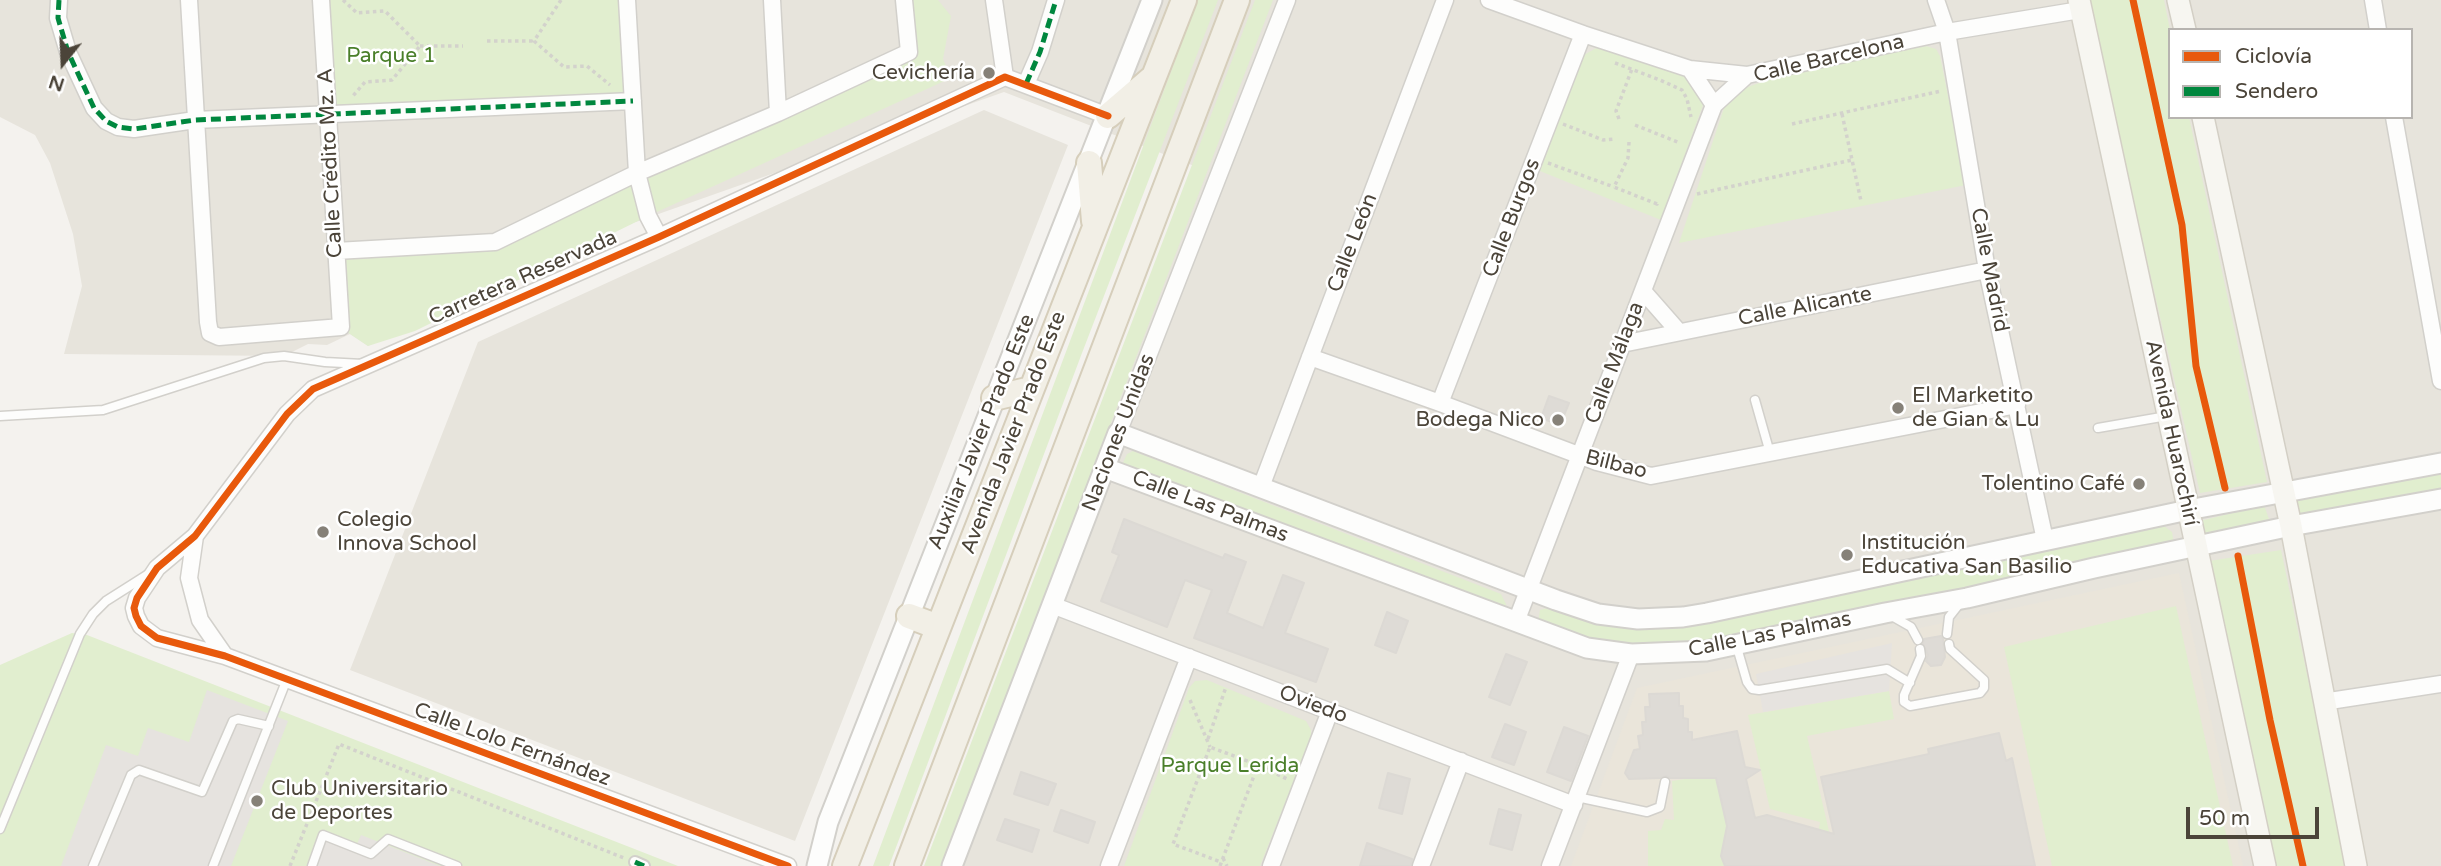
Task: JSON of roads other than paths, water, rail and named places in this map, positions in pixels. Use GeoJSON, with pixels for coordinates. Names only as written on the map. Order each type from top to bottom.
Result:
{"type":"FeatureCollection","features":[{"type":"Feature","properties":{"kind":"main road","name":"Avenida Javier Prado Este"},"geometry":{"type":"LineString","coordinates":[[845,866],[1184,0]]}},
{"type":"Feature","properties":{"kind":"main road"},"geometry":{"type":"LineString","coordinates":[[907,866],[1237,0]]}},
{"type":"Feature","properties":{"kind":"main road"},"geometry":{"type":"LineString","coordinates":[[2181,0],[2185,28]]}},
{"type":"Feature","properties":{"kind":"main road","name":"Avenida Huarochirí"},"geometry":{"type":"LineString","coordinates":[[2080,5],[2265,866]]}},
{"type":"Feature","properties":{"kind":"main road"},"geometry":{"type":"LineString","coordinates":[[1108,116],[1154,77]]}},
{"type":"Feature","properties":{"kind":"main road"},"geometry":{"type":"LineString","coordinates":[[2203,119],[2291,526],[2356,866]]}},
{"type":"Feature","properties":{"kind":"main road"},"geometry":{"type":"LineString","coordinates":[[1089,163],[1094,226]]}},
{"type":"Feature","properties":{"kind":"main road"},"geometry":{"type":"LineString","coordinates":[[994,398],[1031,389]]}},
{"type":"Feature","properties":{"kind":"main road"},"geometry":{"type":"LineString","coordinates":[[909,617],[938,627]]}},
{"type":"Feature","properties":{"kind":"street"},"geometry":{"type":"LineString","coordinates":[[59,0],[58,18],[68,52],[94,108],[106,121],[118,127],[134,129],[195,120],[632,101]]}},
{"type":"Feature","properties":{"kind":"street"},"geometry":{"type":"LineString","coordinates":[[189,0],[195,120]]}},
{"type":"Feature","properties":{"kind":"street"},"geometry":{"type":"LineString","coordinates":[[321,0],[328,0]]}},
{"type":"Feature","properties":{"kind":"street","name":"Calle Crédito Mz. A"},"geometry":{"type":"LineString","coordinates":[[195,120],[210,333],[219,337],[341,327],[321,0]]}},
{"type":"Feature","properties":{"kind":"street"},"geometry":{"type":"LineString","coordinates":[[626,0],[637,173],[648,216],[659,237]]}},
{"type":"Feature","properties":{"kind":"street"},"geometry":{"type":"LineString","coordinates":[[772,0],[778,113]]}},
{"type":"Feature","properties":{"kind":"street"},"geometry":{"type":"LineString","coordinates":[[336,251],[495,242],[637,173],[778,113],[909,52],[904,0]]}},
{"type":"Feature","properties":{"kind":"street"},"geometry":{"type":"LineString","coordinates":[[994,0],[1004,77],[1108,116]]}},
{"type":"Feature","properties":{"kind":"street"},"geometry":{"type":"LineString","coordinates":[[1026,84],[1040,52],[1056,0]]}},
{"type":"Feature","properties":{"kind":"street","name":"Auxiliar Javier Prado Este"},"geometry":{"type":"LineString","coordinates":[[817,866],[828,822],[1152,0]]}},
{"type":"Feature","properties":{"kind":"street","name":"Naciones Unidas"},"geometry":{"type":"LineString","coordinates":[[952,866],[1287,0]]}},
{"type":"Feature","properties":{"kind":"street","name":"Calle León"},"geometry":{"type":"LineString","coordinates":[[1261,487],[1445,0]]}},
{"type":"Feature","properties":{"kind":"street"},"geometry":{"type":"LineString","coordinates":[[1489,0],[1690,69],[1747,75]]}},
{"type":"Feature","properties":{"kind":"street","name":"Calle Madrid"},"geometry":{"type":"LineString","coordinates":[[1936,0],[1947,32],[1987,270],[2045,540]]}},
{"type":"Feature","properties":{"kind":"street"},"geometry":{"type":"LineString","coordinates":[[2373,0],[2378,28]]}},
{"type":"Feature","properties":{"kind":"street","name":"Calle Barcelona"},"geometry":{"type":"LineString","coordinates":[[1714,105],[1747,75],[2080,5]]}},
{"type":"Feature","properties":{"kind":"street","name":"Calle Burgos"},"geometry":{"type":"LineString","coordinates":[[1440,403],[1583,34]]}},
{"type":"Feature","properties":{"kind":"street"},"geometry":{"type":"LineString","coordinates":[[1690,69],[1714,105]]}},
{"type":"Feature","properties":{"kind":"street","name":"Carretera Reservada"},"geometry":{"type":"LineString","coordinates":[[225,656],[157,638],[141,626],[134,608],[137,598],[158,568],[195,536],[287,414],[313,389],[659,237],[1004,77]]}},
{"type":"Feature","properties":{"kind":"street","name":"Calle Málaga"},"geometry":{"type":"LineString","coordinates":[[1516,622],[1714,105]]}},
{"type":"Feature","properties":{"kind":"street"},"geometry":{"type":"LineString","coordinates":[[2394,119],[2441,381]]}},
{"type":"Feature","properties":{"kind":"street","name":"Calle Alicante"},"geometry":{"type":"LineString","coordinates":[[1622,344],[1987,270]]}},
{"type":"Feature","properties":{"kind":"street"},"geometry":{"type":"LineString","coordinates":[[2424,286],[2441,283]]}},
{"type":"Feature","properties":{"kind":"street"},"geometry":{"type":"LineString","coordinates":[[1643,291],[1679,332]]}},
{"type":"Feature","properties":{"kind":"street","name":"Bilbao"},"geometry":{"type":"LineString","coordinates":[[1310,357],[1580,456],[1651,476],[2017,405]]}},
{"type":"Feature","properties":{"kind":"street","name":"Calle Las Palmas"},"geometry":{"type":"LineString","coordinates":[[1118,433],[1528,590],[1598,614],[1638,618],[1683,617],[2188,510],[2441,463]]}},
{"type":"Feature","properties":{"kind":"street","name":"Calle Las Palmas"},"geometry":{"type":"LineString","coordinates":[[1105,468],[1587,648],[1631,654],[1706,651],[1885,612],[1967,598],[2291,526],[2441,499]]}},
{"type":"Feature","properties":{"kind":"street","name":"Carretera Reservada"},"geometry":{"type":"LineString","coordinates":[[195,536],[189,578],[200,620],[225,656]]}},
{"type":"Feature","properties":{"kind":"street","name":"Oviedo"},"geometry":{"type":"LineString","coordinates":[[1052,606],[1461,761],[1575,801]]}},
{"type":"Feature","properties":{"kind":"street"},"geometry":{"type":"LineString","coordinates":[[1550,866],[1631,654]]}},
{"type":"Feature","properties":{"kind":"street","name":"Calle Lolo Fernández"},"geometry":{"type":"LineString","coordinates":[[225,656],[788,866]]}},
{"type":"Feature","properties":{"kind":"street"},"geometry":{"type":"LineString","coordinates":[[1110,866],[1189,657]]}},
{"type":"Feature","properties":{"kind":"street"},"geometry":{"type":"LineString","coordinates":[[2323,702],[2441,684]]}},
{"type":"Feature","properties":{"kind":"street"},"geometry":{"type":"LineString","coordinates":[[1271,866],[1330,711]]}},
{"type":"Feature","properties":{"kind":"street"},"geometry":{"type":"LineString","coordinates":[[1421,866],[1461,761]]}},
{"type":"Feature","properties":{"kind":"lane"},"geometry":{"type":"LineString","coordinates":[[0,416],[103,410],[264,358],[284,356],[325,362],[371,364]]}},
{"type":"Feature","properties":{"kind":"lane"},"geometry":{"type":"LineString","coordinates":[[1755,400],[1770,453]]}},
{"type":"Feature","properties":{"kind":"lane"},"geometry":{"type":"LineString","coordinates":[[2098,428],[2167,416]]}},
{"type":"Feature","properties":{"kind":"lane"},"geometry":{"type":"LineString","coordinates":[[0,830],[80,634],[93,614],[106,601],[158,568]]}},
{"type":"Feature","properties":{"kind":"lane"},"geometry":{"type":"LineString","coordinates":[[1947,634],[1949,617],[1955,607],[1967,598]]}},
{"type":"Feature","properties":{"kind":"lane"},"geometry":{"type":"LineString","coordinates":[[1885,612],[1911,627],[1919,645],[1921,656],[1904,695],[1904,702],[1910,706],[1980,693],[1984,688],[1984,680],[1950,649],[1949,644]]}},
{"type":"Feature","properties":{"kind":"lane"},"geometry":{"type":"LineString","coordinates":[[1736,644],[1747,682],[1752,689],[1887,669],[1910,683]]}},
{"type":"Feature","properties":{"kind":"lane"},"geometry":{"type":"LineString","coordinates":[[213,866],[287,679]]}},
{"type":"Feature","properties":{"kind":"lane"},"geometry":{"type":"LineString","coordinates":[[93,866],[131,775],[139,770],[202,792],[233,721],[238,719],[269,726]]}},
{"type":"Feature","properties":{"kind":"lane"},"geometry":{"type":"LineString","coordinates":[[1575,801],[1647,812],[1660,807],[1665,782]]}},
{"type":"Feature","properties":{"kind":"lane"},"geometry":{"type":"LineString","coordinates":[[312,866],[323,835],[371,854],[388,839],[457,866]]}},
{"type":"Feature","properties":{"kind":"place","name":"Cevichería"},"geometry":{"type":"Point","coordinates":[989,73]}},
{"type":"Feature","properties":{"kind":"place","name":"El Marketito de Gian & Lu"},"geometry":{"type":"Point","coordinates":[1898,408]}},
{"type":"Feature","properties":{"kind":"place","name":"Bodega Nico"},"geometry":{"type":"Point","coordinates":[1558,420]}},
{"type":"Feature","properties":{"kind":"place","name":"Tolentino Café"},"geometry":{"type":"Point","coordinates":[2139,484]}},
{"type":"Feature","properties":{"kind":"place","name":"Colegio Innova School"},"geometry":{"type":"Point","coordinates":[323,532]}},
{"type":"Feature","properties":{"kind":"place","name":"Institución Educativa San Basilio"},"geometry":{"type":"Point","coordinates":[1847,555]}},
{"type":"Feature","properties":{"kind":"place","name":"Club Universitario de Deportes"},"geometry":{"type":"Point","coordinates":[257,801]}},
{"type":"Feature","properties":{"kind":"park label","name":"Parque 1"},"geometry":{"type":"Point","coordinates":[391,56]}},
{"type":"Feature","properties":{"kind":"park label","name":"Parque Lerida"},"geometry":{"type":"Point","coordinates":[1230,766]}}]}
